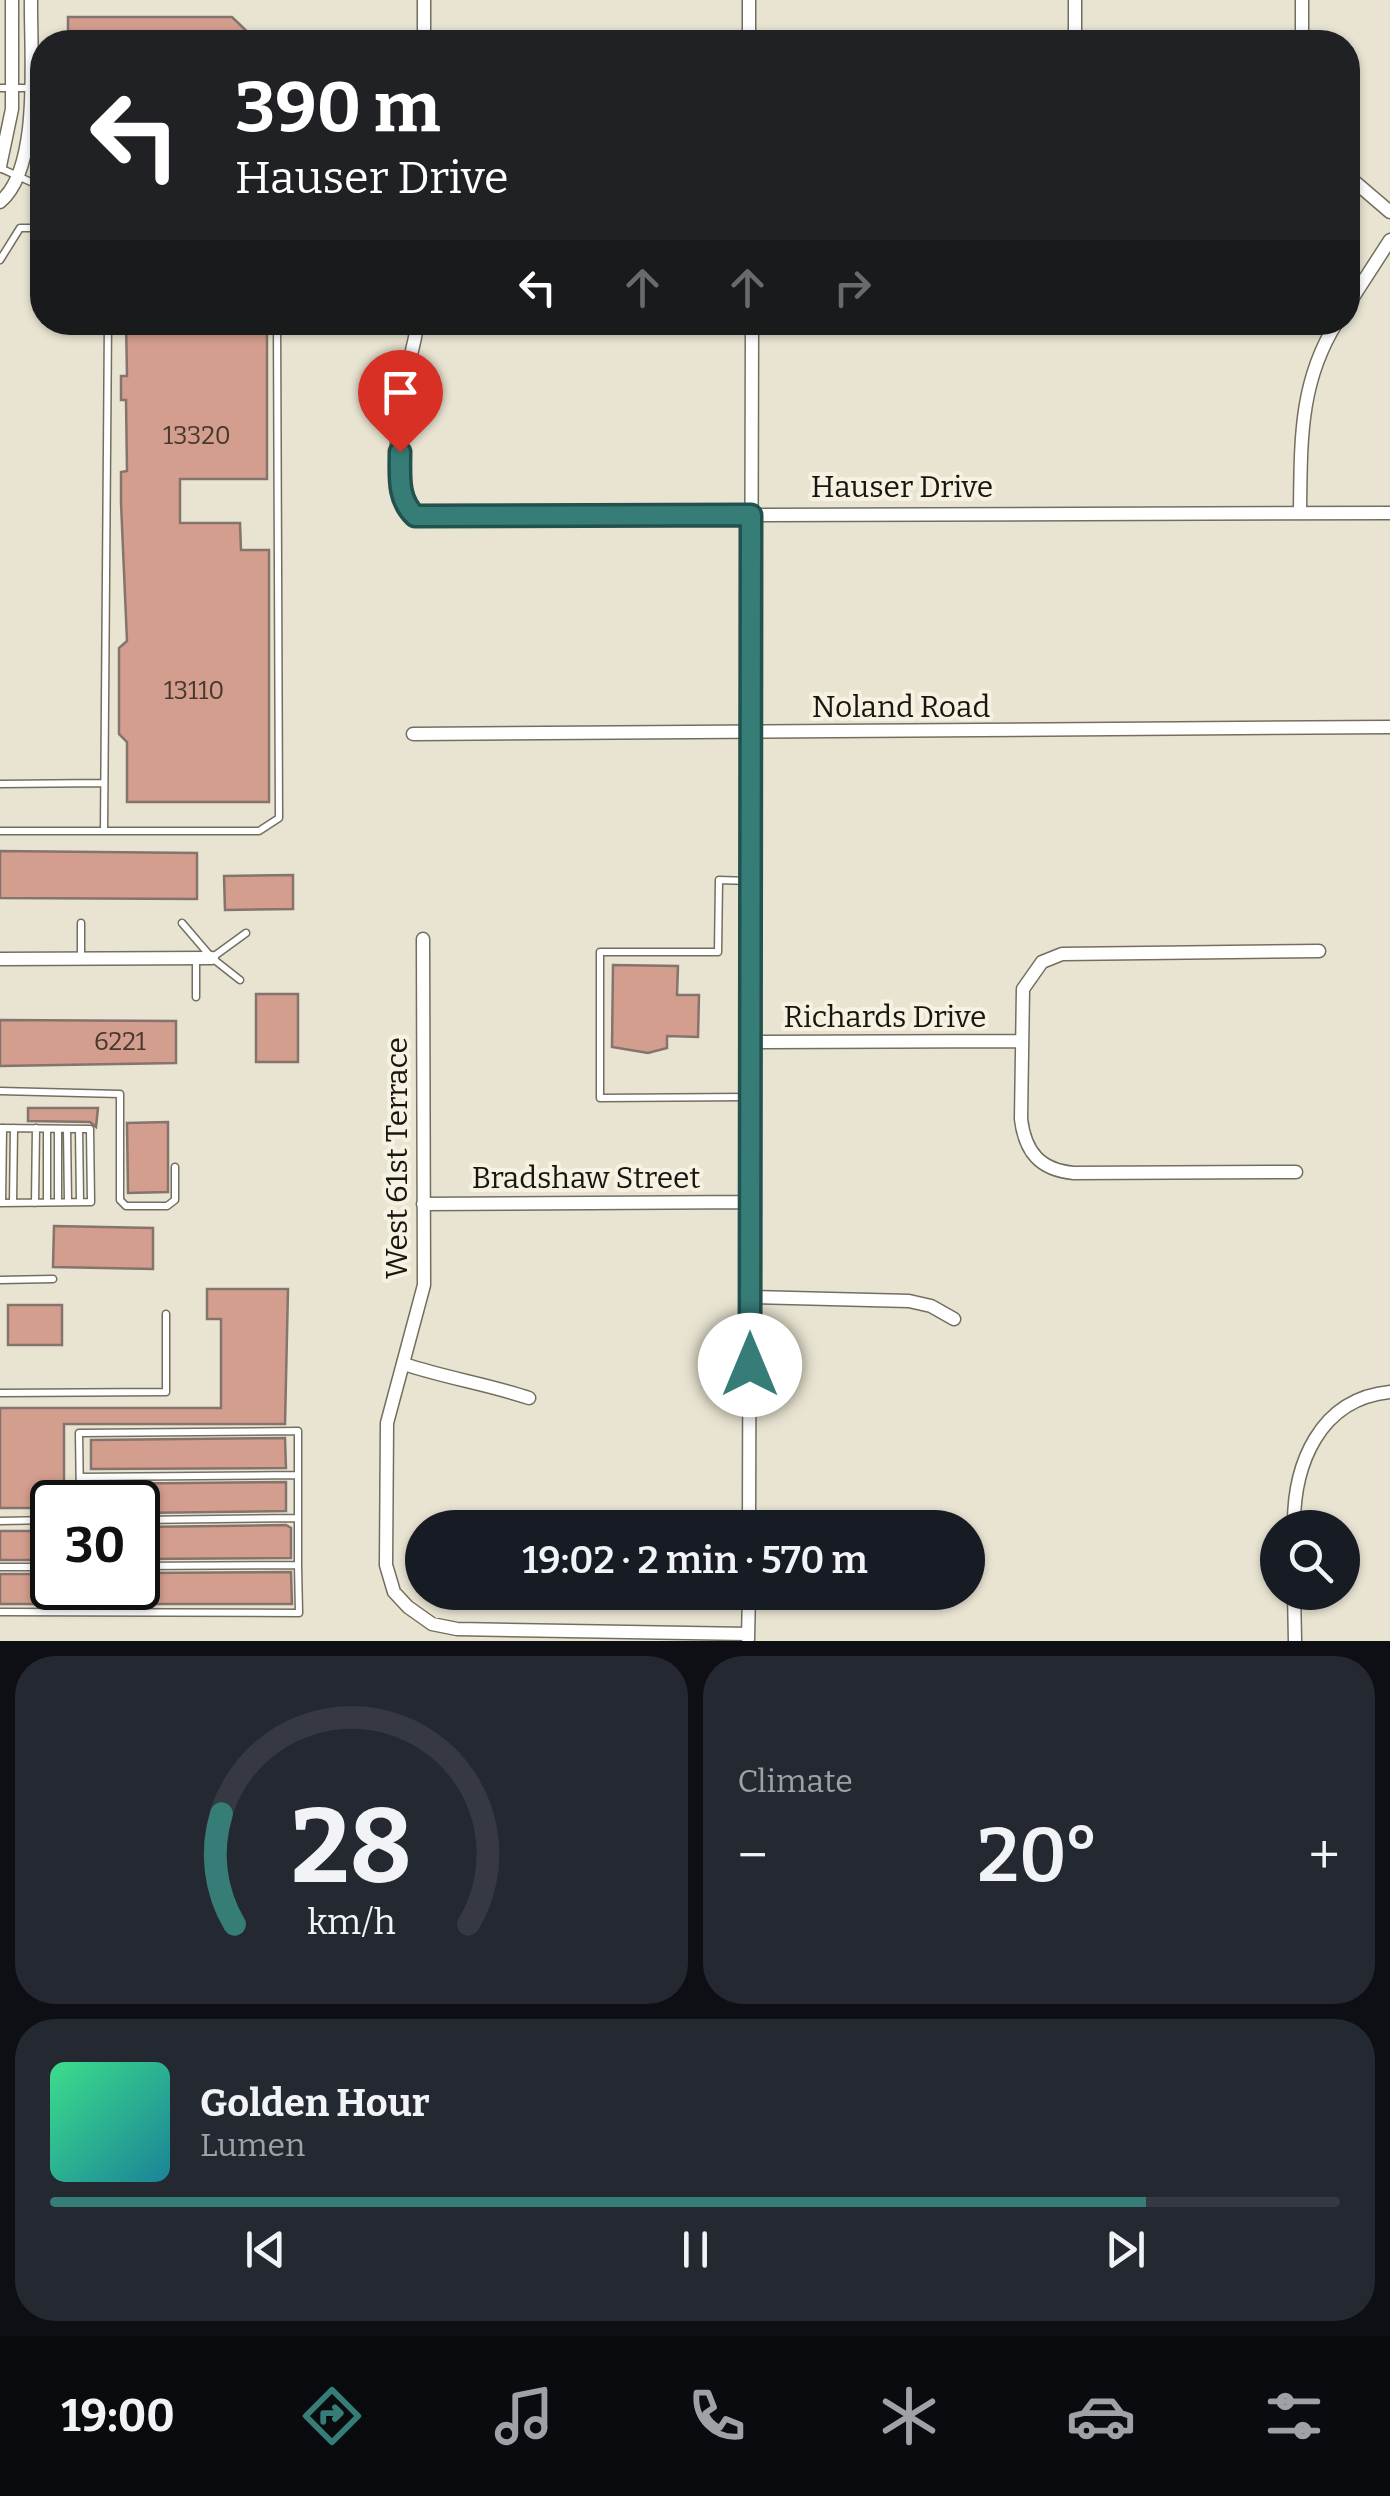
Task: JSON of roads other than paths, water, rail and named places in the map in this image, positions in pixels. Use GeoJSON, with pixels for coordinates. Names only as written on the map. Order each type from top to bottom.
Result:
{"type":"FeatureCollection","features":[{"type":"Feature","properties":{"kind":"street"},"geometry":{"type":"LineString","coordinates":[[0,167],[9,138],[6,88],[12,0]]}},
{"type":"Feature","properties":{"kind":"street"},"geometry":{"type":"LineString","coordinates":[[31,0],[31,30]]}},
{"type":"Feature","properties":{"kind":"street"},"geometry":{"type":"LineString","coordinates":[[424,0],[424,30]]}},
{"type":"Feature","properties":{"kind":"street"},"geometry":{"type":"LineString","coordinates":[[749,0],[749,30]]}},
{"type":"Feature","properties":{"kind":"street"},"geometry":{"type":"LineString","coordinates":[[1075,0],[1075,30]]}},
{"type":"Feature","properties":{"kind":"street"},"geometry":{"type":"LineString","coordinates":[[1302,0],[1302,30]]}},
{"type":"Feature","properties":{"kind":"street"},"geometry":{"type":"LineString","coordinates":[[0,202],[17,177],[27,136],[30,88]]}},
{"type":"Feature","properties":{"kind":"street"},"geometry":{"type":"LineString","coordinates":[[1360,186],[1390,212]]}},
{"type":"Feature","properties":{"kind":"street"},"geometry":{"type":"LineString","coordinates":[[1360,287],[1390,240]]}},
{"type":"Feature","properties":{"kind":"street","name":"Hauser Drive"},"geometry":{"type":"LineString","coordinates":[[415,335],[400,416],[400,489],[405,506],[415,516],[1300,510],[1390,513]]}},
{"type":"Feature","properties":{"kind":"street"},"geometry":{"type":"LineString","coordinates":[[749,1510],[752,335]]}},
{"type":"Feature","properties":{"kind":"street"},"geometry":{"type":"LineString","coordinates":[[1300,510],[1307,385],[1331,335]]}},
{"type":"Feature","properties":{"kind":"street","name":"Noland Road"},"geometry":{"type":"LineString","coordinates":[[413,734],[1390,728]]}},
{"type":"Feature","properties":{"kind":"street","name":"West 61st Terrace"},"geometry":{"type":"LineString","coordinates":[[423,939],[424,1285],[387,1422],[386,1565],[394,1592],[432,1624],[457,1628],[748,1637]]}},
{"type":"Feature","properties":{"kind":"street"},"geometry":{"type":"LineString","coordinates":[[1296,1172],[1074,1173],[1044,1166],[1024,1140],[1023,989],[1042,962],[1062,954],[1319,951]]}},
{"type":"Feature","properties":{"kind":"street"},"geometry":{"type":"LineString","coordinates":[[0,960],[212,958]]}},
{"type":"Feature","properties":{"kind":"street","name":"Richards Drive"},"geometry":{"type":"LineString","coordinates":[[750,1042],[1021,1041]]}},
{"type":"Feature","properties":{"kind":"street","name":"Bradshaw Street"},"geometry":{"type":"LineString","coordinates":[[424,1204],[750,1202]]}},
{"type":"Feature","properties":{"kind":"street"},"geometry":{"type":"LineString","coordinates":[[750,1297],[909,1301],[931,1306],[954,1318]]}},
{"type":"Feature","properties":{"kind":"street"},"geometry":{"type":"LineString","coordinates":[[404,1364],[454,1381],[487,1384],[529,1398]]}},
{"type":"Feature","properties":{"kind":"street"},"geometry":{"type":"LineString","coordinates":[[1295,1510],[1298,1474],[1321,1428],[1358,1400],[1390,1392]]}},
{"type":"Feature","properties":{"kind":"street"},"geometry":{"type":"LineString","coordinates":[[748,1610],[748,1637]]}},
{"type":"Feature","properties":{"kind":"street"},"geometry":{"type":"LineString","coordinates":[[1294,1610],[1295,1641]]}},
{"type":"Feature","properties":{"kind":"lane"},"geometry":{"type":"LineString","coordinates":[[6,88],[30,88]]}},
{"type":"Feature","properties":{"kind":"lane"},"geometry":{"type":"LineString","coordinates":[[0,167],[30,183]]}},
{"type":"Feature","properties":{"kind":"lane"},"geometry":{"type":"LineString","coordinates":[[0,260],[20,228],[30,228]]}},
{"type":"Feature","properties":{"kind":"lane"},"geometry":{"type":"LineString","coordinates":[[104,830],[108,335]]}},
{"type":"Feature","properties":{"kind":"lane"},"geometry":{"type":"LineString","coordinates":[[0,831],[259,830],[280,818],[277,335]]}},
{"type":"Feature","properties":{"kind":"lane"},"geometry":{"type":"LineString","coordinates":[[0,784],[104,784]]}},
{"type":"Feature","properties":{"kind":"lane"},"geometry":{"type":"LineString","coordinates":[[750,880],[719,880],[718,952],[600,952],[600,1098],[750,1097]]}},
{"type":"Feature","properties":{"kind":"lane"},"geometry":{"type":"LineString","coordinates":[[80,923],[80,959]]}},
{"type":"Feature","properties":{"kind":"lane"},"geometry":{"type":"LineString","coordinates":[[182,923],[212,958],[240,980]]}},
{"type":"Feature","properties":{"kind":"lane"},"geometry":{"type":"LineString","coordinates":[[212,958],[246,933]]}},
{"type":"Feature","properties":{"kind":"lane"},"geometry":{"type":"LineString","coordinates":[[196,958],[196,997]]}},
{"type":"Feature","properties":{"kind":"lane"},"geometry":{"type":"LineString","coordinates":[[0,1091],[120,1094],[120,1200],[126,1206],[167,1206],[175,1200],[175,1167]]}},
{"type":"Feature","properties":{"kind":"lane"},"geometry":{"type":"LineString","coordinates":[[2,1128],[14,1128],[90,1129],[90,1202],[1,1203],[2,1128]]}},
{"type":"Feature","properties":{"kind":"lane"},"geometry":{"type":"LineString","coordinates":[[13,1203],[14,1128]]}},
{"type":"Feature","properties":{"kind":"lane"},"geometry":{"type":"LineString","coordinates":[[35,1203],[36,1128]]}},
{"type":"Feature","properties":{"kind":"lane"},"geometry":{"type":"LineString","coordinates":[[46,1128],[46,1202]]}},
{"type":"Feature","properties":{"kind":"lane"},"geometry":{"type":"LineString","coordinates":[[58,1128],[58,1202]]}},
{"type":"Feature","properties":{"kind":"lane"},"geometry":{"type":"LineString","coordinates":[[68,1128],[68,1202]]}},
{"type":"Feature","properties":{"kind":"lane"},"geometry":{"type":"LineString","coordinates":[[0,1280],[52,1278]]}},
{"type":"Feature","properties":{"kind":"lane"},"geometry":{"type":"LineString","coordinates":[[0,1394],[166,1392],[166,1314]]}},
{"type":"Feature","properties":{"kind":"lane"},"geometry":{"type":"LineString","coordinates":[[0,1612],[299,1614],[298,1431],[80,1433],[80,1480]]}},
{"type":"Feature","properties":{"kind":"lane"},"geometry":{"type":"LineString","coordinates":[[80,1476],[298,1475]]}},
{"type":"Feature","properties":{"kind":"lane"},"geometry":{"type":"LineString","coordinates":[[160,1520],[298,1518]]}},
{"type":"Feature","properties":{"kind":"lane"},"geometry":{"type":"LineString","coordinates":[[0,1521],[30,1520]]}},
{"type":"Feature","properties":{"kind":"lane"},"geometry":{"type":"LineString","coordinates":[[160,1566],[298,1565]]}},
{"type":"Feature","properties":{"kind":"lane"},"geometry":{"type":"LineString","coordinates":[[0,1568],[30,1567]]}}]}
